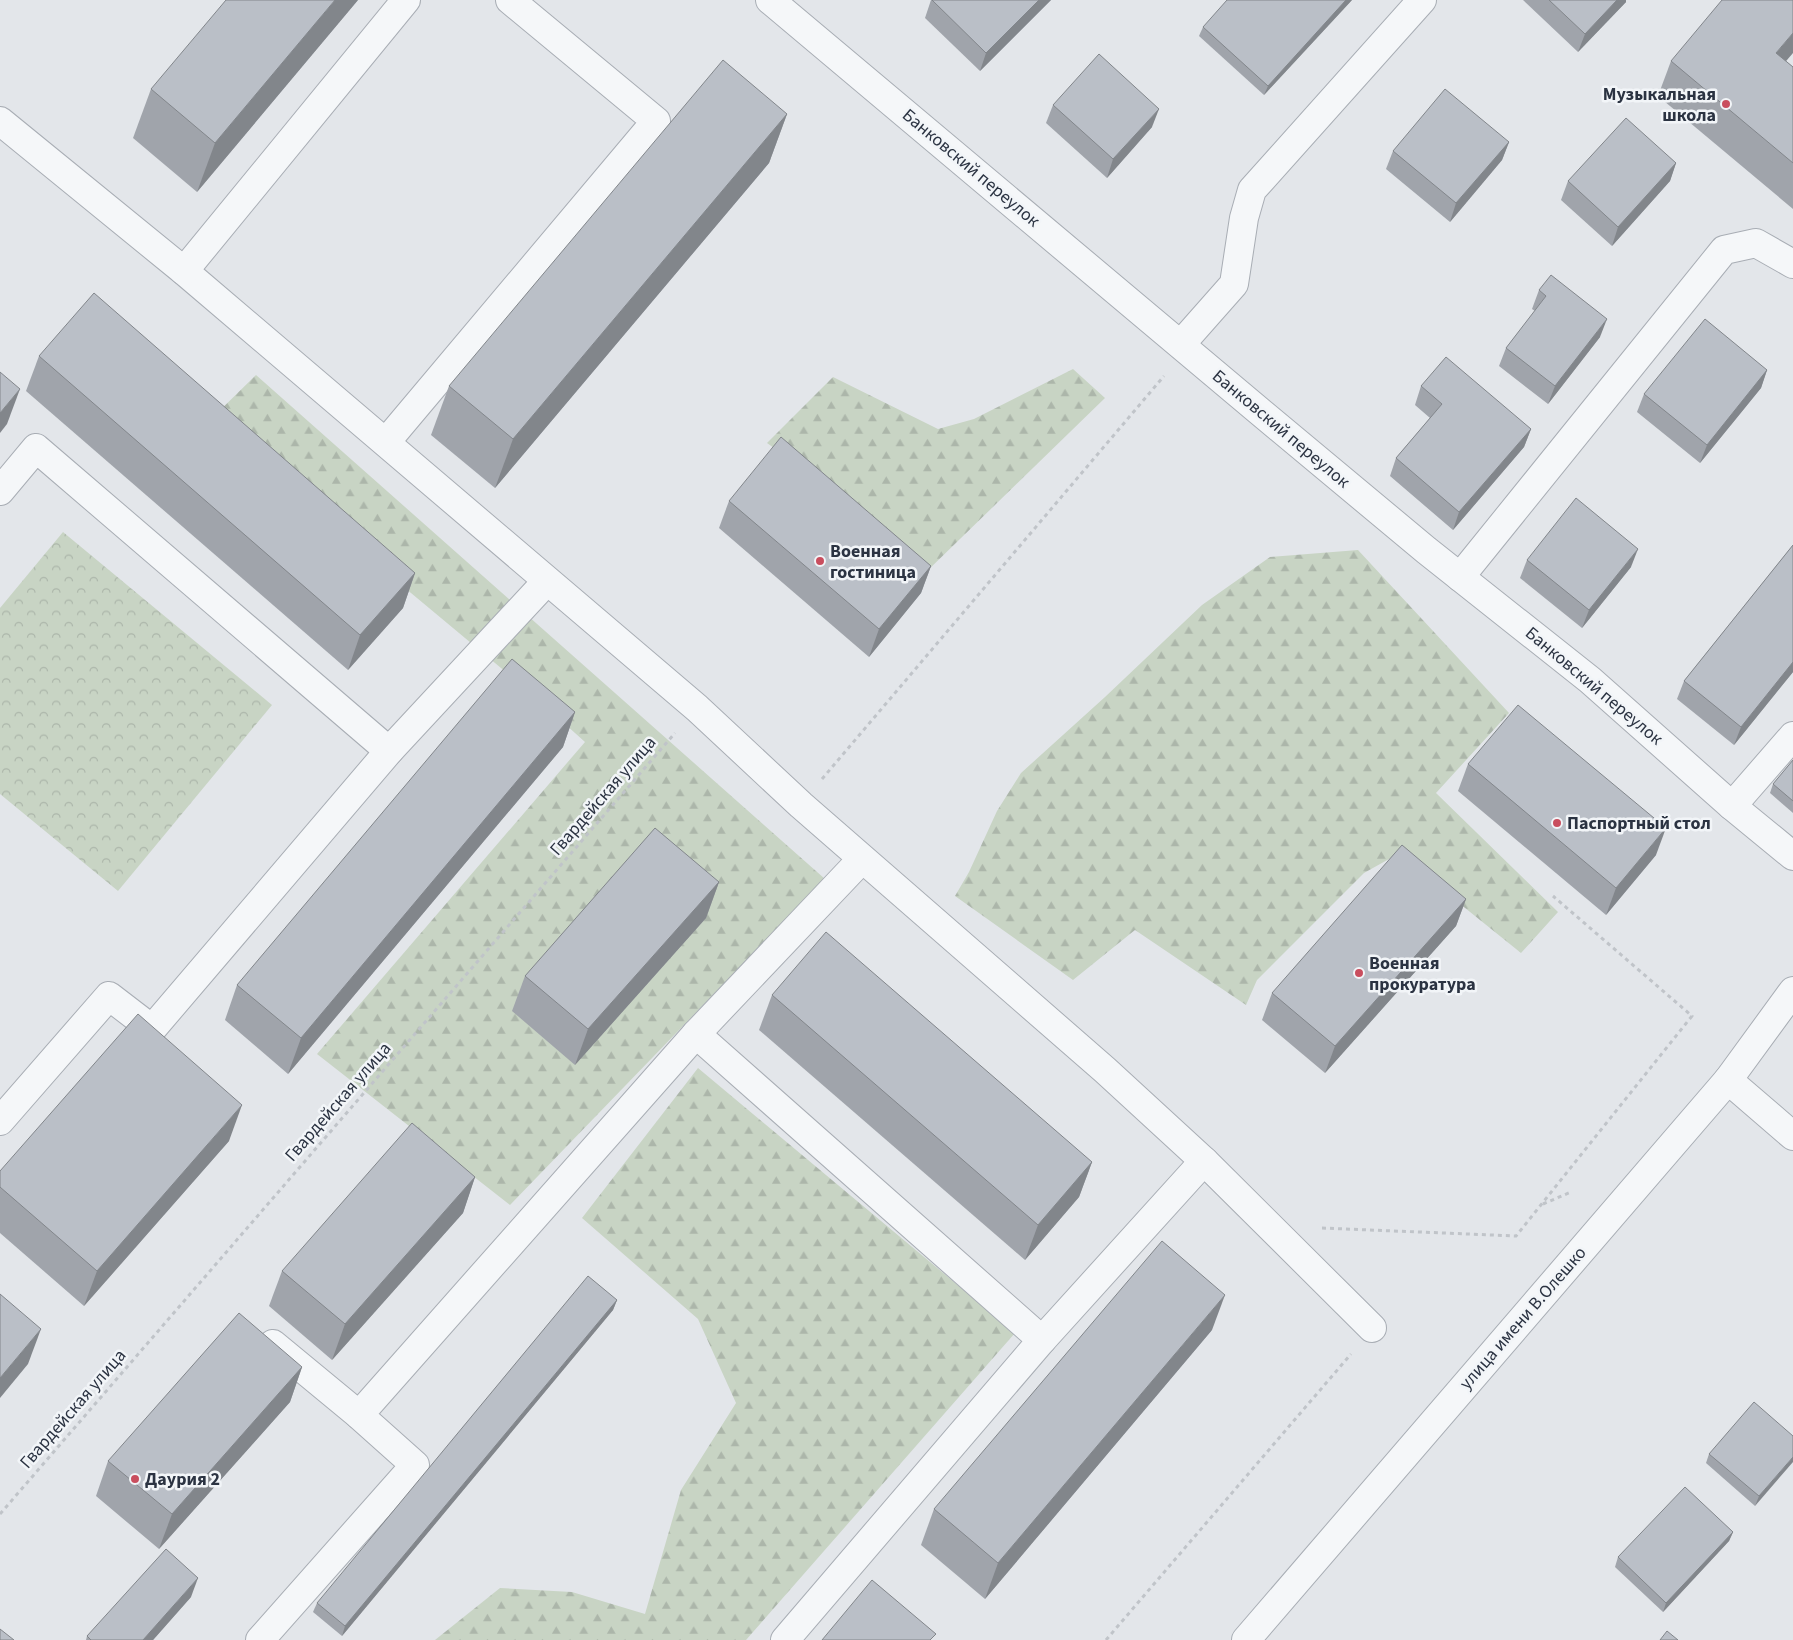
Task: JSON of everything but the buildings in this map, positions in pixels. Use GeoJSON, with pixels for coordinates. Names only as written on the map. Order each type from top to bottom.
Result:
{"type":"FeatureCollection","features":[{"type":"Feature","properties":{"kind":"street"},"geometry":{"type":"LineString","coordinates":[[184,271],[406,0]]}},
{"type":"Feature","properties":{"kind":"street"},"geometry":{"type":"LineString","coordinates":[[386,442],[656,121],[510,0]]}},
{"type":"Feature","properties":{"kind":"street","name":"Банковский переулок"},"geometry":{"type":"LineString","coordinates":[[770,0],[1460,577],[1590,680],[1732,806],[1793,856]]}},
{"type":"Feature","properties":{"kind":"street"},"geometry":{"type":"LineString","coordinates":[[1184,347],[1234,284],[1244,218],[1252,190],[1422,0]]}},
{"type":"Feature","properties":{"kind":"street"},"geometry":{"type":"LineString","coordinates":[[0,121],[184,271],[697,708],[801,805],[1105,1070],[1204,1161],[1372,1328]]}},
{"type":"Feature","properties":{"kind":"street"},"geometry":{"type":"LineString","coordinates":[[1460,577],[1724,250],[1756,243],[1793,264]]}},
{"type":"Feature","properties":{"kind":"street"},"geometry":{"type":"LineString","coordinates":[[0,491],[36,448],[389,751]]}},
{"type":"Feature","properties":{"kind":"street"},"geometry":{"type":"LineString","coordinates":[[0,1121],[109,996],[152,1029],[389,751],[547,581]]}},
{"type":"Feature","properties":{"kind":"street"},"geometry":{"type":"LineString","coordinates":[[1732,806],[1793,736]]}},
{"type":"Feature","properties":{"kind":"street"},"geometry":{"type":"LineString","coordinates":[[359,1415],[696,1034],[862,859]]}},
{"type":"Feature","properties":{"kind":"street","name":"улица имени В.Олешко"},"geometry":{"type":"LineString","coordinates":[[1246,1640],[1728,1080],[1793,991]]}},
{"type":"Feature","properties":{"kind":"street"},"geometry":{"type":"LineString","coordinates":[[696,1034],[1042,1340]]}},
{"type":"Feature","properties":{"kind":"street"},"geometry":{"type":"LineString","coordinates":[[1728,1080],[1793,1136]]}},
{"type":"Feature","properties":{"kind":"street"},"geometry":{"type":"LineString","coordinates":[[786,1640],[1042,1340],[1204,1161]]}},
{"type":"Feature","properties":{"kind":"street"},"geometry":{"type":"LineString","coordinates":[[256,1330],[359,1415],[415,1465],[260,1640]]}},
{"type":"Feature","properties":{"kind":"path"},"geometry":{"type":"LineString","coordinates":[[801,805],[1184,347]]}},
{"type":"Feature","properties":{"kind":"path","name":"Гвардейская улица"},"geometry":{"type":"LineString","coordinates":[[0,1514],[697,708]]}},
{"type":"Feature","properties":{"kind":"path"},"geometry":{"type":"LineString","coordinates":[[1270,1227],[1516,1236],[1692,1016],[1553,896]]}},
{"type":"Feature","properties":{"kind":"path"},"geometry":{"type":"LineString","coordinates":[[1542,1204],[1570,1192]]}},
{"type":"Feature","properties":{"kind":"path"},"geometry":{"type":"LineString","coordinates":[[1106,1640],[1372,1328]]}},
{"type":"Feature","properties":{"kind":"green space"},"geometry":{"type":"Polygon","coordinates":[[[1073,369],[1105,398],[924,574],[799,466],[767,443],[833,377],[938,429],[974,419],[1073,369]]]}},
{"type":"Feature","properties":{"kind":"green space"},"geometry":{"type":"Polygon","coordinates":[[[256,375],[825,879],[510,1205],[317,1054],[585,742],[525,688],[207,423],[256,375]]]}},
{"type":"Feature","properties":{"kind":"green space"},"geometry":{"type":"Polygon","coordinates":[[[63,532],[272,705],[118,891],[0,794],[0,608],[63,532]]]}},
{"type":"Feature","properties":{"kind":"green space"},"geometry":{"type":"Polygon","coordinates":[[[1358,550],[1509,713],[1436,793],[1558,912],[1521,953],[1398,854],[1364,873],[1257,980],[1246,1005],[1135,930],[1073,980],[955,896],[969,872],[997,811],[1021,773],[1202,605],[1270,557],[1358,550]]]}},
{"type":"Feature","properties":{"kind":"green space"},"geometry":{"type":"Polygon","coordinates":[[[698,1068],[1015,1333],[746,1640],[435,1640],[500,1588],[572,1592],[645,1614],[681,1490],[736,1403],[698,1319],[582,1218],[698,1068]]]}},
{"type":"Feature","properties":{"kind":"place","name":"Музыкальная школа"},"geometry":{"type":"Point","coordinates":[1726,104]}},
{"type":"Feature","properties":{"kind":"place","name":"Военная гостиница"},"geometry":{"type":"Point","coordinates":[820,561]}},
{"type":"Feature","properties":{"kind":"place","name":"Паспортный стол"},"geometry":{"type":"Point","coordinates":[1557,823]}},
{"type":"Feature","properties":{"kind":"place","name":"Военная прокуратура"},"geometry":{"type":"Point","coordinates":[1359,973]}},
{"type":"Feature","properties":{"kind":"place","name":"Даурия 2"},"geometry":{"type":"Point","coordinates":[135,1479]}}]}
